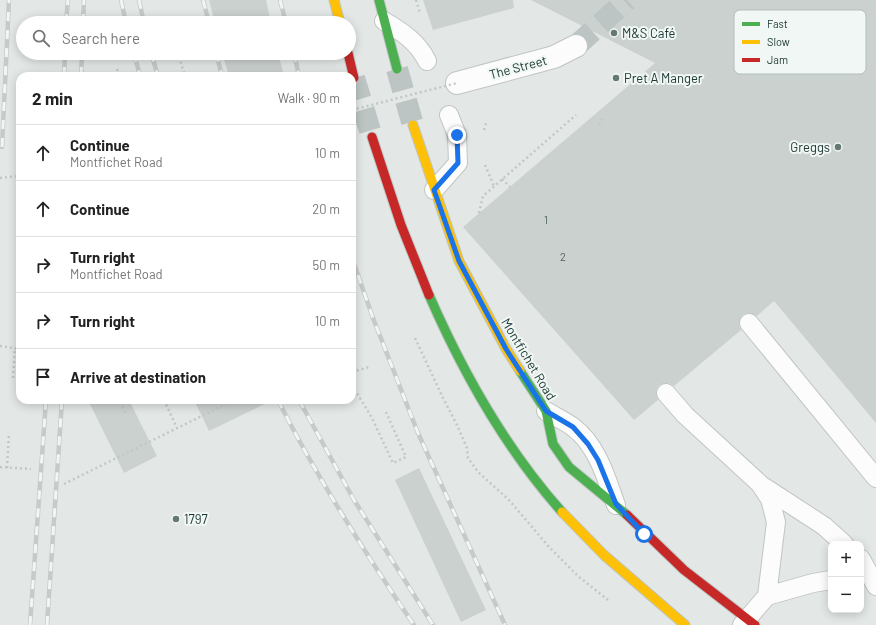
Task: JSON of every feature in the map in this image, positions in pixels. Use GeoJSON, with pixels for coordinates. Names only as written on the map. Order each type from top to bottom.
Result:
{"type":"FeatureCollection","features":[{"type":"Feature","properties":{"kind":"street"},"geometry":{"type":"LineString","coordinates":[[334,0],[338,16]]}},
{"type":"Feature","properties":{"kind":"street"},"geometry":{"type":"LineString","coordinates":[[379,0],[397,69]]}},
{"type":"Feature","properties":{"kind":"street","name":"The Street"},"geometry":{"type":"LineString","coordinates":[[457,83],[554,57],[576,46]]}},
{"type":"Feature","properties":{"kind":"street"},"geometry":{"type":"LineString","coordinates":[[350,60],[353,72]]}},
{"type":"Feature","properties":{"kind":"street","name":"Montfichet Road"},"geometry":{"type":"LineString","coordinates":[[412,125],[459,261],[506,349],[546,411],[553,444],[569,467],[616,504],[644,534],[684,570],[748,623]]}},
{"type":"Feature","properties":{"kind":"street"},"geometry":{"type":"LineString","coordinates":[[372,137],[396,214],[420,274],[466,372],[496,423],[532,476],[557,506],[636,584],[685,625]]}},
{"type":"Feature","properties":{"kind":"lane"},"geometry":{"type":"LineString","coordinates":[[384,21],[403,32],[423,51],[427,61]]}},
{"type":"Feature","properties":{"kind":"lane"},"geometry":{"type":"LineString","coordinates":[[434,190],[458,163],[457,135],[449,115]]}},
{"type":"Feature","properties":{"kind":"lane"},"geometry":{"type":"LineString","coordinates":[[749,323],[876,478]]}},
{"type":"Feature","properties":{"kind":"lane"},"geometry":{"type":"LineString","coordinates":[[666,394],[684,415],[760,484],[824,526],[841,541]]}},
{"type":"Feature","properties":{"kind":"lane"},"geometry":{"type":"LineString","coordinates":[[546,411],[573,427],[588,444],[598,460],[616,504]]}},
{"type":"Feature","properties":{"kind":"lane"},"geometry":{"type":"LineString","coordinates":[[748,623],[767,596],[776,522],[770,499],[760,484]]}},
{"type":"Feature","properties":{"kind":"lane"},"geometry":{"type":"LineString","coordinates":[[864,564],[876,586]]}},
{"type":"Feature","properties":{"kind":"lane"},"geometry":{"type":"LineString","coordinates":[[767,596],[813,583],[828,580]]}},
{"type":"Feature","properties":{"kind":"lane"},"geometry":{"type":"LineString","coordinates":[[864,587],[876,591]]}},
{"type":"Feature","properties":{"kind":"path"},"geometry":{"type":"LineString","coordinates":[[180,60],[184,72]]}},
{"type":"Feature","properties":{"kind":"path"},"geometry":{"type":"LineString","coordinates":[[356,109],[457,83]]}},
{"type":"Feature","properties":{"kind":"path"},"geometry":{"type":"LineString","coordinates":[[479,213],[483,196],[576,115]]}},
{"type":"Feature","properties":{"kind":"path"},"geometry":{"type":"LineString","coordinates":[[599,125],[603,116]]}},
{"type":"Feature","properties":{"kind":"path"},"geometry":{"type":"LineString","coordinates":[[0,178],[16,176]]}},
{"type":"Feature","properties":{"kind":"path"},"geometry":{"type":"LineString","coordinates":[[502,179],[510,186]]}},
{"type":"Feature","properties":{"kind":"path"},"geometry":{"type":"LineString","coordinates":[[0,346],[15,348],[13,378]]}},
{"type":"Feature","properties":{"kind":"path"},"geometry":{"type":"LineString","coordinates":[[356,371],[369,367]]}},
{"type":"Feature","properties":{"kind":"path"},"geometry":{"type":"LineString","coordinates":[[356,391],[372,418],[393,463],[406,457],[386,412]]}},
{"type":"Feature","properties":{"kind":"path"},"geometry":{"type":"LineString","coordinates":[[121,404],[125,413]]}},
{"type":"Feature","properties":{"kind":"path"},"geometry":{"type":"LineString","coordinates":[[166,404],[177,428]]}},
{"type":"Feature","properties":{"kind":"path"},"geometry":{"type":"LineString","coordinates":[[64,484],[226,404]]}},
{"type":"Feature","properties":{"kind":"path"},"geometry":{"type":"LineString","coordinates":[[7,468],[9,433]]}},
{"type":"Feature","properties":{"kind":"path"},"geometry":{"type":"LineString","coordinates":[[0,467],[31,469]]}},
{"type":"Feature","properties":{"kind":"building"},"geometry":{"type":"Polygon","coordinates":[[[209,0],[266,0],[269,16],[213,16],[209,0]]]}},
{"type":"Feature","properties":{"kind":"building"},"geometry":{"type":"Polygon","coordinates":[[[423,0],[513,0],[514,8],[433,30],[423,0]]]}},
{"type":"Feature","properties":{"kind":"building"},"geometry":{"type":"Polygon","coordinates":[[[531,0],[876,0],[876,423],[774,301],[757,316],[748,313],[742,315],[739,324],[741,330],[674,386],[669,383],[659,385],[656,390],[658,400],[634,420],[463,227],[655,63],[531,0]]]}},
{"type":"Feature","properties":{"kind":"building"},"geometry":{"type":"Polygon","coordinates":[[[224,60],[280,60],[283,72],[228,72],[224,60]]]}},
{"type":"Feature","properties":{"kind":"building"},"geometry":{"type":"Polygon","coordinates":[[[90,404],[131,404],[157,456],[124,473],[90,404]]]}},
{"type":"Feature","properties":{"kind":"building"},"geometry":{"type":"Polygon","coordinates":[[[196,404],[265,404],[209,431],[196,404]]]}},
{"type":"Feature","properties":{"kind":"building"},"geometry":{"type":"Polygon","coordinates":[[[419,468],[486,610],[461,622],[395,480],[419,468]]]}},
{"type":"Feature","properties":{"kind":"tunnel"},"geometry":{"type":"LineString","coordinates":[[576,46],[627,0]]}},
{"type":"Feature","properties":{"kind":"tunnel"},"geometry":{"type":"LineString","coordinates":[[397,69],[413,125]]}},
{"type":"Feature","properties":{"kind":"tunnel"},"geometry":{"type":"LineString","coordinates":[[356,85],[372,137]]}},
{"type":"Feature","properties":{"kind":"railway"},"geometry":{"type":"LineString","coordinates":[[2,147],[9,0]]}},
{"type":"Feature","properties":{"kind":"railway"},"geometry":{"type":"LineString","coordinates":[[67,16],[68,0]]}},
{"type":"Feature","properties":{"kind":"railway"},"geometry":{"type":"LineString","coordinates":[[83,16],[84,0]]}},
{"type":"Feature","properties":{"kind":"railway"},"geometry":{"type":"LineString","coordinates":[[121,0],[124,16]]}},
{"type":"Feature","properties":{"kind":"railway"},"geometry":{"type":"LineString","coordinates":[[139,0],[142,16]]}},
{"type":"Feature","properties":{"kind":"railway"},"geometry":{"type":"LineString","coordinates":[[203,0],[207,16]]}},
{"type":"Feature","properties":{"kind":"railway"},"geometry":{"type":"LineString","coordinates":[[280,0],[284,16]]}},
{"type":"Feature","properties":{"kind":"railway"},"geometry":{"type":"LineString","coordinates":[[64,72],[65,60]]}},
{"type":"Feature","properties":{"kind":"railway"},"geometry":{"type":"LineString","coordinates":[[81,72],[82,60]]}},
{"type":"Feature","properties":{"kind":"railway"},"geometry":{"type":"LineString","coordinates":[[136,60],[139,72]]}},
{"type":"Feature","properties":{"kind":"railway"},"geometry":{"type":"LineString","coordinates":[[153,60],[157,72]]}},
{"type":"Feature","properties":{"kind":"railway"},"geometry":{"type":"LineString","coordinates":[[218,60],[221,72]]}},
{"type":"Feature","properties":{"kind":"railway"},"geometry":{"type":"LineString","coordinates":[[296,60],[298,72]]}},
{"type":"Feature","properties":{"kind":"railway"},"geometry":{"type":"LineString","coordinates":[[356,269],[373,318],[418,433],[505,625]]}},
{"type":"Feature","properties":{"kind":"railway"},"geometry":{"type":"LineString","coordinates":[[30,625],[46,404]]}},
{"type":"Feature","properties":{"kind":"railway"},"geometry":{"type":"LineString","coordinates":[[47,625],[62,404]]}},
{"type":"Feature","properties":{"kind":"railway"},"geometry":{"type":"LineString","coordinates":[[280,404],[342,515],[414,625]]}},
{"type":"Feature","properties":{"kind":"railway"},"geometry":{"type":"LineString","coordinates":[[301,404],[354,500],[433,625]]}},
{"type":"Feature","properties":{"kind":"traffic: fast"},"geometry":{"type":"LineString","coordinates":[[379,0],[397,69]]}},
{"type":"Feature","properties":{"kind":"traffic: fast"},"geometry":{"type":"LineString","coordinates":[[429,295],[456,353],[487,409],[522,462],[541,488],[562,512]]}},
{"type":"Feature","properties":{"kind":"traffic: fast"},"geometry":{"type":"LineString","coordinates":[[520,371],[546,411],[553,444],[569,467],[627,515]]}},
{"type":"Feature","properties":{"kind":"traffic: slow"},"geometry":{"type":"LineString","coordinates":[[334,0],[338,16]]}},
{"type":"Feature","properties":{"kind":"traffic: slow"},"geometry":{"type":"LineString","coordinates":[[413,125],[459,261],[506,349],[520,371]]}},
{"type":"Feature","properties":{"kind":"traffic: slow"},"geometry":{"type":"LineString","coordinates":[[562,512],[604,555],[685,625]]}},
{"type":"Feature","properties":{"kind":"traffic: jam"},"geometry":{"type":"LineString","coordinates":[[350,60],[353,72]]}},
{"type":"Feature","properties":{"kind":"traffic: jam"},"geometry":{"type":"LineString","coordinates":[[372,137],[401,225],[429,295]]}},
{"type":"Feature","properties":{"kind":"traffic: jam"},"geometry":{"type":"LineString","coordinates":[[627,515],[684,570],[755,625]]}},
{"type":"Feature","properties":{"kind":"place","name":"M&S Café"},"geometry":{"type":"Point","coordinates":[614,33]}},
{"type":"Feature","properties":{"kind":"place","name":"Pret A Manger"},"geometry":{"type":"Point","coordinates":[616,78]}},
{"type":"Feature","properties":{"kind":"place","name":"Greggs"},"geometry":{"type":"Point","coordinates":[838,147]}},
{"type":"Feature","properties":{"kind":"place","name":"1797"},"geometry":{"type":"Point","coordinates":[176,519]}},
{"type":"Feature","properties":{"kind":"route"},"geometry":{"type":"LineString","coordinates":[[457,135],[458,163],[434,190],[450,240],[459,261],[506,349],[546,411],[573,427],[588,444],[604,472],[616,504],[644,534]]}}]}
